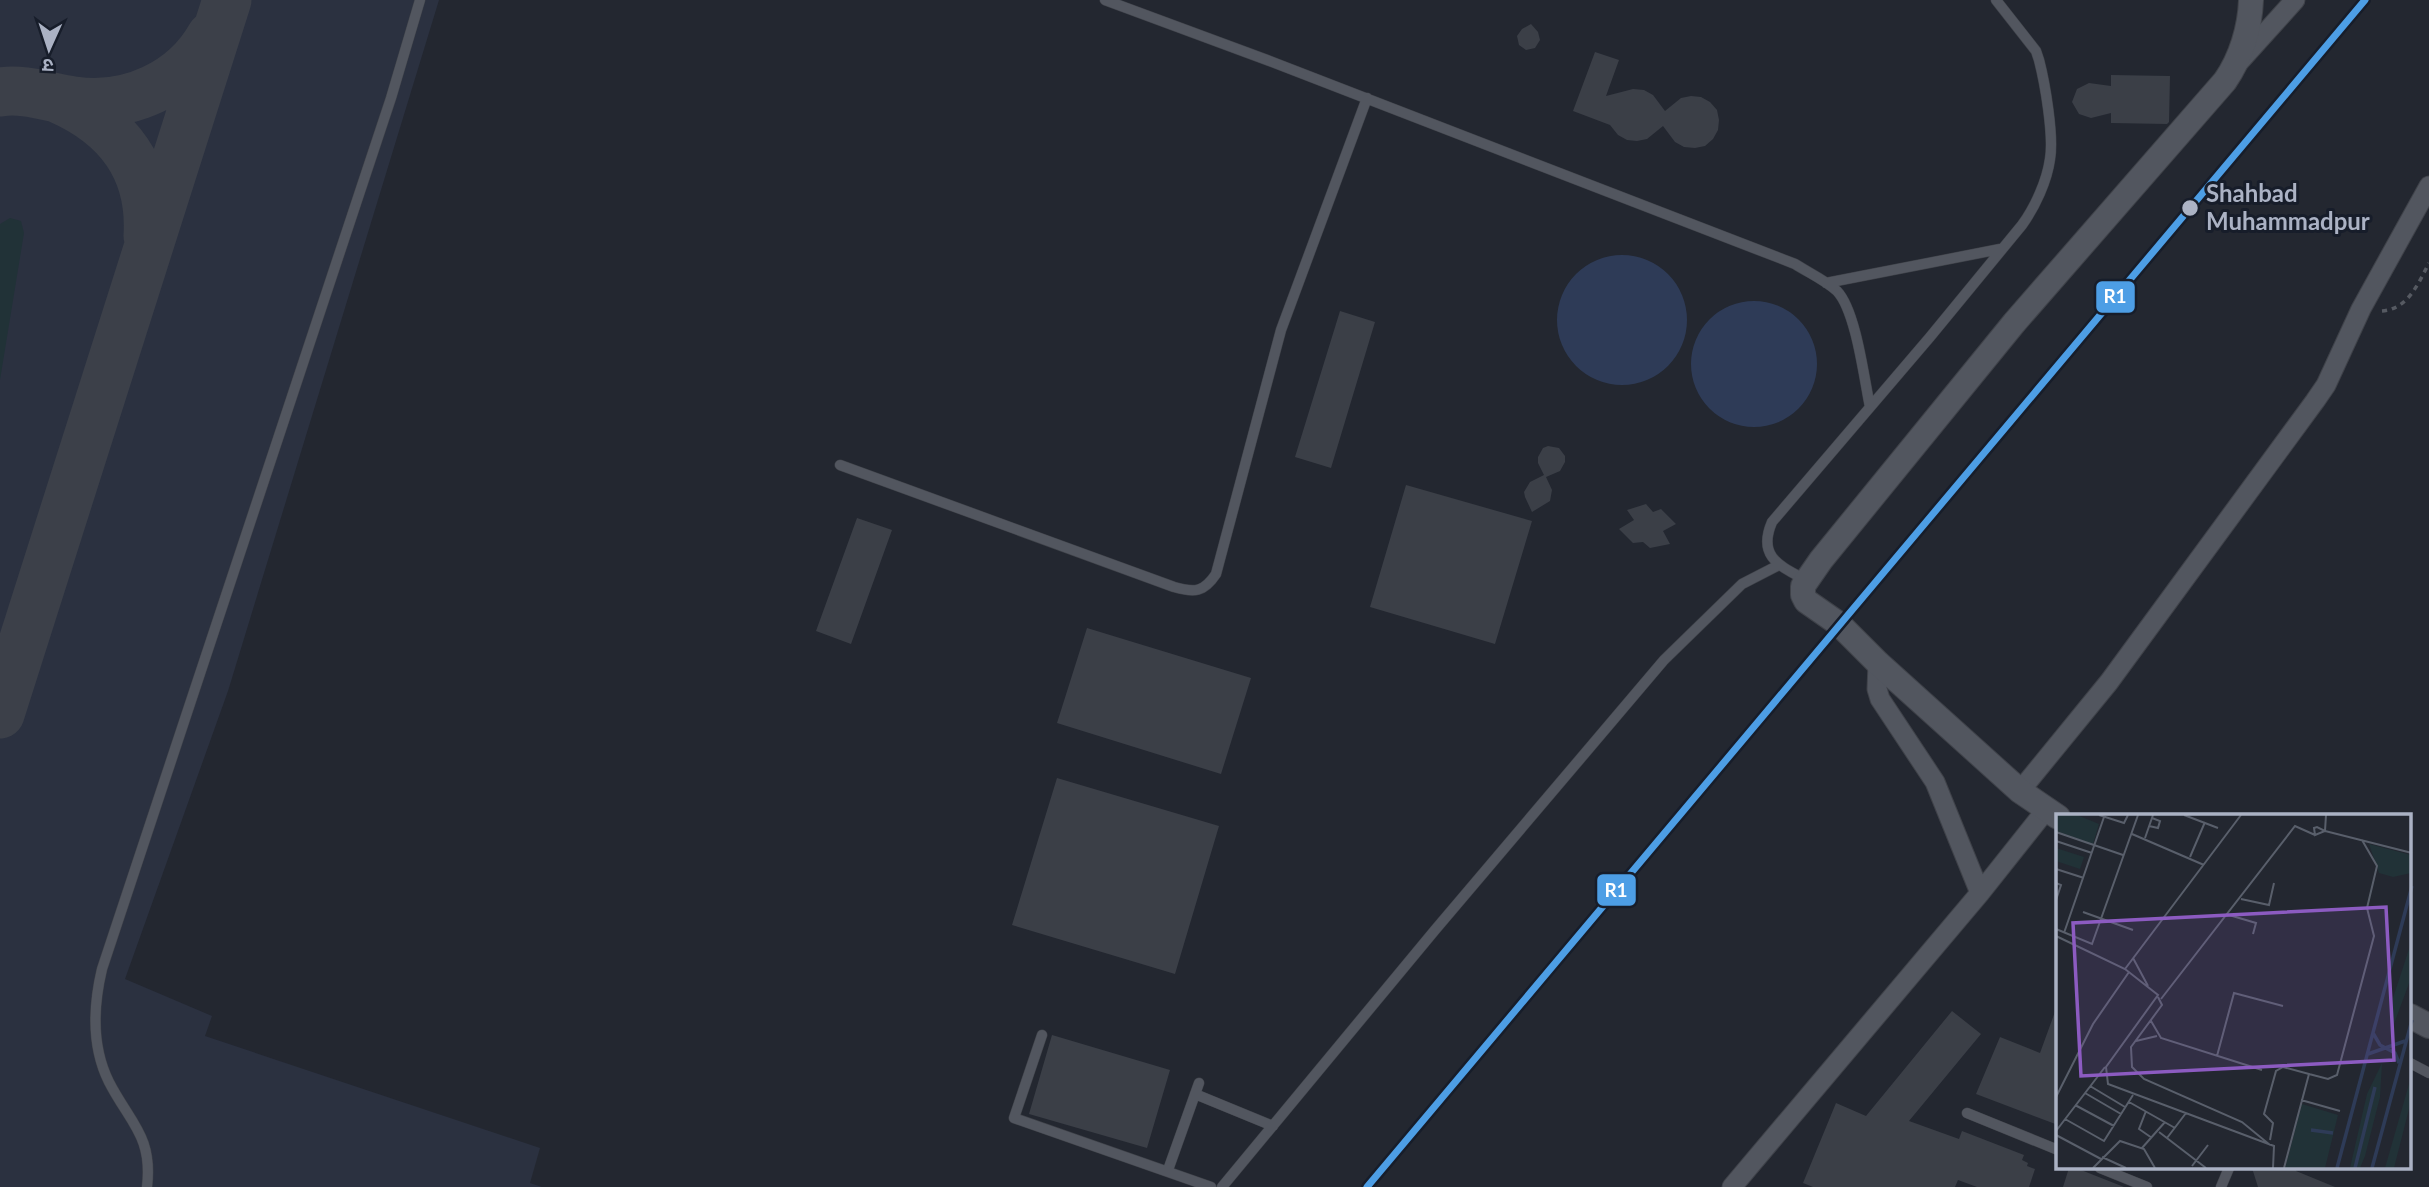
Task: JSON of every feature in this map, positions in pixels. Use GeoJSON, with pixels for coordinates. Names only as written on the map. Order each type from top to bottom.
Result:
{"type":"FeatureCollection","features":[{"type":"Feature","properties":{"kind":"street"},"geometry":{"type":"LineString","coordinates":[[2237,65],[2250,16],[2251,0]]}},
{"type":"Feature","properties":{"kind":"street"},"geometry":{"type":"LineString","coordinates":[[1732,1187],[1980,893],[2052,814],[2020,791],[1878,663],[1839,624],[1806,601],[1802,595],[1803,586],[2014,323],[2295,0]]}},
{"type":"Feature","properties":{"kind":"street"},"geometry":{"type":"LineString","coordinates":[[2020,791],[2109,682],[2315,401],[2326,384],[2361,309],[2429,186]]}},
{"type":"Feature","properties":{"kind":"street"},"geometry":{"type":"LineString","coordinates":[[1878,663],[1877,690],[1880,699],[1936,782],[1980,893]]}},
{"type":"Feature","properties":{"kind":"street"},"geometry":{"type":"LineString","coordinates":[[2412,1017],[2429,1026]]}},
{"type":"Feature","properties":{"kind":"lane"},"geometry":{"type":"LineString","coordinates":[[147,1187],[147,1150],[139,1129],[109,1082],[101,1060],[95,1019],[96,994],[421,0]]}},
{"type":"Feature","properties":{"kind":"lane"},"geometry":{"type":"LineString","coordinates":[[1105,0],[1783,259],[1826,283],[1837,292],[1849,312],[1870,407]]}},
{"type":"Feature","properties":{"kind":"lane"},"geometry":{"type":"LineString","coordinates":[[1807,580],[1779,565],[1771,557],[1768,531],[1772,522],[2022,225],[2033,208],[2049,167],[2051,145],[2042,70],[2036,51],[1996,0]]}},
{"type":"Feature","properties":{"kind":"lane"},"geometry":{"type":"LineString","coordinates":[[840,465],[1174,587],[1192,591],[1209,585],[1216,574],[1282,330],[1367,98]]}},
{"type":"Feature","properties":{"kind":"lane"},"geometry":{"type":"LineString","coordinates":[[1826,283],[2000,249]]}},
{"type":"Feature","properties":{"kind":"lane"},"geometry":{"type":"LineString","coordinates":[[1222,1187],[1664,660],[1741,584],[1779,565]]}},
{"type":"Feature","properties":{"kind":"lane"},"geometry":{"type":"LineString","coordinates":[[1042,1035],[1014,1118],[1211,1187]]}},
{"type":"Feature","properties":{"kind":"lane"},"geometry":{"type":"LineString","coordinates":[[2412,1064],[2429,1073]]}},
{"type":"Feature","properties":{"kind":"lane"},"geometry":{"type":"LineString","coordinates":[[1168,1170],[1199,1083]]}},
{"type":"Feature","properties":{"kind":"lane"},"geometry":{"type":"LineString","coordinates":[[1195,1094],[1273,1126]]}},
{"type":"Feature","properties":{"kind":"lane"},"geometry":{"type":"LineString","coordinates":[[1966,1113],[2056,1149]]}},
{"type":"Feature","properties":{"kind":"lane"},"geometry":{"type":"LineString","coordinates":[[2105,1170],[2147,1187]]}},
{"type":"Feature","properties":{"kind":"lane"},"geometry":{"type":"LineString","coordinates":[[2221,1187],[2229,1170]]}},
{"type":"Feature","properties":{"kind":"path"},"geometry":{"type":"LineString","coordinates":[[2361,309],[2384,311],[2402,305],[2417,286],[2429,263]]}},
{"type":"Feature","properties":{"kind":"shaded area"},"geometry":{"type":"Polygon","coordinates":[[[0,0],[439,0],[228,691],[125,979],[212,1016],[205,1036],[540,1148],[530,1183],[542,1187],[0,1187],[0,0]]]}},
{"type":"Feature","properties":{"kind":"shaded area"},"geometry":{"type":"Polygon","coordinates":[[[10,218],[21,221],[24,233],[0,380],[0,224],[10,218]]]}},
{"type":"Feature","properties":{"kind":"water"},"geometry":{"type":"Polygon","coordinates":[[[1622,255],[1647,260],[1668,274],[1682,295],[1687,320],[1682,345],[1668,366],[1647,380],[1622,385],[1597,380],[1576,366],[1562,345],[1557,320],[1562,295],[1576,274],[1597,260],[1622,255]]]}},
{"type":"Feature","properties":{"kind":"water"},"geometry":{"type":"Polygon","coordinates":[[[1754,301],[1778,306],[1799,319],[1812,340],[1817,364],[1812,388],[1799,409],[1778,422],[1754,427],[1730,422],[1709,409],[1696,388],[1691,364],[1696,340],[1709,319],[1730,306],[1754,301]]]}},
{"type":"Feature","properties":{"kind":"building"},"geometry":{"type":"Polygon","coordinates":[[[1531,24],[1538,32],[1540,40],[1535,48],[1526,50],[1519,45],[1517,36],[1531,24]]]}},
{"type":"Feature","properties":{"kind":"building"},"geometry":{"type":"Polygon","coordinates":[[[1595,52],[1619,60],[1606,96],[1633,89],[1644,90],[1653,95],[1665,111],[1681,98],[1701,97],[1717,110],[1718,130],[1713,139],[1705,146],[1684,147],[1675,142],[1663,126],[1647,139],[1627,140],[1618,135],[1610,125],[1573,111],[1595,52]]]}},
{"type":"Feature","properties":{"kind":"building"},"geometry":{"type":"Polygon","coordinates":[[[2111,75],[2170,76],[2169,122],[2111,123],[2111,113],[2091,118],[2079,114],[2072,102],[2077,89],[2089,83],[2111,86],[2111,75]]]}},
{"type":"Feature","properties":{"kind":"building"},"geometry":{"type":"Polygon","coordinates":[[[1340,311],[1375,322],[1331,468],[1295,457],[1340,311]]]}},
{"type":"Feature","properties":{"kind":"building"},"geometry":{"type":"Polygon","coordinates":[[[1543,448],[1559,448],[1565,456],[1565,462],[1560,471],[1546,477],[1552,490],[1550,501],[1532,512],[1524,492],[1530,482],[1544,475],[1538,457],[1543,448]]]}},
{"type":"Feature","properties":{"kind":"building"},"geometry":{"type":"Polygon","coordinates":[[[1406,485],[1532,521],[1495,644],[1370,607],[1406,485]]]}},
{"type":"Feature","properties":{"kind":"building"},"geometry":{"type":"Polygon","coordinates":[[[1646,504],[1653,512],[1661,509],[1676,524],[1663,531],[1670,544],[1650,548],[1643,542],[1633,543],[1619,529],[1634,520],[1627,510],[1646,504]]]}},
{"type":"Feature","properties":{"kind":"building"},"geometry":{"type":"Polygon","coordinates":[[[857,518],[892,530],[851,644],[816,631],[857,518]]]}},
{"type":"Feature","properties":{"kind":"building"},"geometry":{"type":"Polygon","coordinates":[[[1087,628],[1251,678],[1221,774],[1057,723],[1087,628]]]}},
{"type":"Feature","properties":{"kind":"building"},"geometry":{"type":"Polygon","coordinates":[[[1057,778],[1219,826],[1175,974],[1012,925],[1057,778]]]}},
{"type":"Feature","properties":{"kind":"building"},"geometry":{"type":"Polygon","coordinates":[[[2056,1009],[2056,1124],[1976,1094],[2000,1037],[2040,1053],[2056,1009]]]}},
{"type":"Feature","properties":{"kind":"building"},"geometry":{"type":"Polygon","coordinates":[[[1952,1011],[1981,1034],[1909,1121],[1959,1139],[1962,1131],[2024,1155],[2022,1160],[2035,1169],[2029,1187],[1977,1187],[1958,1180],[1955,1187],[1813,1187],[1803,1183],[1836,1103],[1866,1116],[1952,1011]]]}},
{"type":"Feature","properties":{"kind":"building"},"geometry":{"type":"Polygon","coordinates":[[[1052,1035],[1170,1070],[1147,1148],[1029,1114],[1052,1035]]]}},
{"type":"Feature","properties":{"kind":"building"},"geometry":{"type":"Polygon","coordinates":[[[2068,1170],[2081,1170],[2124,1187],[2063,1187],[2068,1170]]]}},
{"type":"Feature","properties":{"kind":"building"},"geometry":{"type":"Polygon","coordinates":[[[2253,1170],[2296,1170],[2335,1187],[2258,1187],[2253,1170]]]}},
{"type":"Feature","properties":{"kind":"taxiway"},"geometry":{"type":"LineString","coordinates":[[0,714],[227,0]]}},
{"type":"Feature","properties":{"kind":"taxiway"},"geometry":{"type":"LineString","coordinates":[[0,92],[28,92],[94,102],[134,97],[153,90],[186,68],[211,36]]}},
{"type":"Feature","properties":{"kind":"taxiway"},"geometry":{"type":"LineString","coordinates":[[59,99],[98,122],[127,152],[144,190],[148,236]]}},
{"type":"Feature","properties":{"kind":"transit line","name":"R1"},"geometry":{"type":"LineString","coordinates":[[1367,1187],[2365,0]]}},
{"type":"Feature","properties":{"kind":"place","name":"Shahbad Muhammadpur"},"geometry":{"type":"Point","coordinates":[2190,208]}}]}
